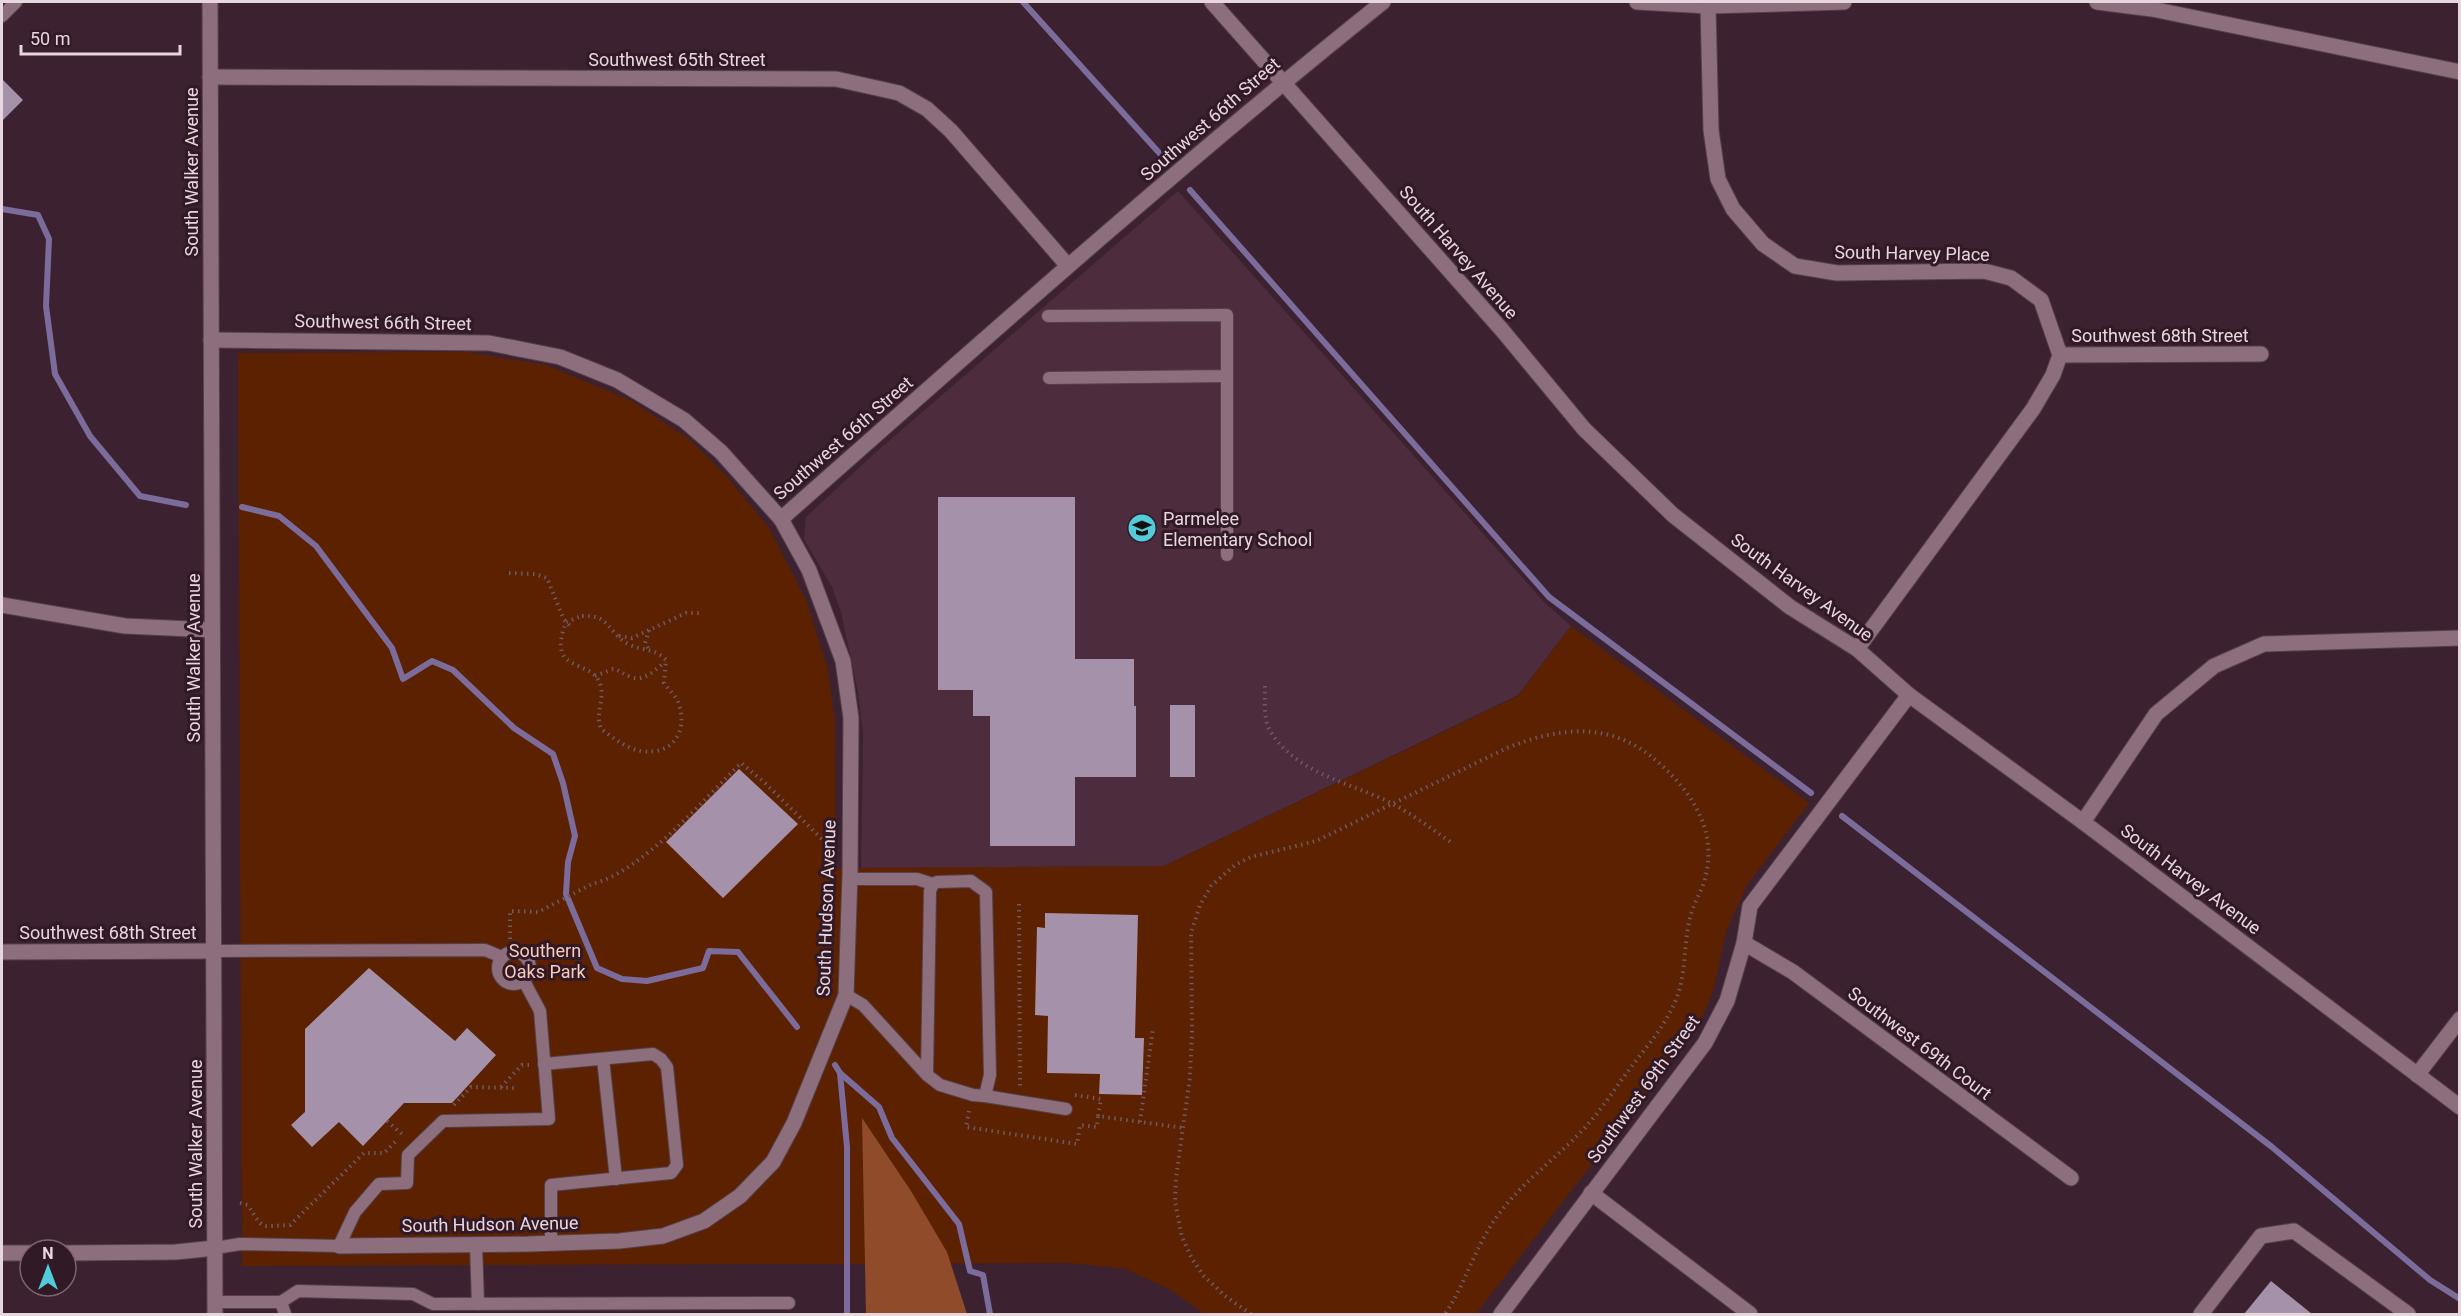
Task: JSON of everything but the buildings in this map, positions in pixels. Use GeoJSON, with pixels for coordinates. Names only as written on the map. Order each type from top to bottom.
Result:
{"type":"FeatureCollection","features":[{"type":"Feature","properties":{"kind":"street","name":"South Walker Avenue"},"geometry":{"type":"LineString","coordinates":[[210,2],[215,1308]]}},
{"type":"Feature","properties":{"kind":"street","name":"South Harvey Avenue"},"geometry":{"type":"LineString","coordinates":[[1212,2],[1502,330],[1584,429],[1674,515],[1790,607],[1857,649],[1909,696],[2083,822],[2460,1107]]}},
{"type":"Feature","properties":{"kind":"street","name":"Southwest 66th Street"},"geometry":{"type":"LineString","coordinates":[[211,340],[489,343],[560,357],[617,380],[684,420],[721,452],[781,519],[1068,266],[1283,82],[1383,2]]}},
{"type":"Feature","properties":{"kind":"street"},"geometry":{"type":"LineString","coordinates":[[1637,2],[1708,6],[1844,2]]}},
{"type":"Feature","properties":{"kind":"street"},"geometry":{"type":"LineString","coordinates":[[2097,2],[2152,9],[2460,72]]}},
{"type":"Feature","properties":{"kind":"street","name":"South Harvey Place"},"geometry":{"type":"LineString","coordinates":[[1708,6],[1711,130],[1718,179],[1733,209],[1763,244],[1795,266],[1837,273],[1984,271],[2011,278],[2041,300],[2060,355]]}},
{"type":"Feature","properties":{"kind":"street","name":"Southwest 65th Street"},"geometry":{"type":"LineString","coordinates":[[210,77],[825,79],[847,81],[899,93],[927,110],[951,131],[1068,266]]}},
{"type":"Feature","properties":{"kind":"street","name":"Southwest 68th Street"},"geometry":{"type":"LineString","coordinates":[[2060,355],[2261,354]]}},
{"type":"Feature","properties":{"kind":"street"},"geometry":{"type":"LineString","coordinates":[[1857,649],[2033,409],[2053,375],[2060,355]]}},
{"type":"Feature","properties":{"kind":"street","name":"South Hudson Avenue"},"geometry":{"type":"LineString","coordinates":[[339,1245],[551,1243],[619,1241],[663,1236],[704,1221],[740,1196],[773,1162],[795,1123],[846,994],[849,879],[850,718],[843,661],[809,570],[781,519]]}},
{"type":"Feature","properties":{"kind":"street"},"geometry":{"type":"LineString","coordinates":[[2,605],[125,626],[212,630]]}},
{"type":"Feature","properties":{"kind":"street"},"geometry":{"type":"LineString","coordinates":[[2083,822],[2157,714],[2214,666],[2264,644],[2460,638]]}},
{"type":"Feature","properties":{"kind":"street","name":"Southwest 69th Street"},"geometry":{"type":"LineString","coordinates":[[1501,1314],[1705,1043],[1727,1000],[1744,943],[1750,906],[1909,696]]}},
{"type":"Feature","properties":{"kind":"street","name":"Southwest 69th Court"},"geometry":{"type":"LineString","coordinates":[[1744,943],[1792,972],[2071,1178]]}},
{"type":"Feature","properties":{"kind":"street","name":"Southwest 68th Street"},"geometry":{"type":"LineString","coordinates":[[2,952],[214,951]]}},
{"type":"Feature","properties":{"kind":"street"},"geometry":{"type":"LineString","coordinates":[[2417,1075],[2460,1019]]}},
{"type":"Feature","properties":{"kind":"street"},"geometry":{"type":"LineString","coordinates":[[1590,1193],[1750,1314]]}},
{"type":"Feature","properties":{"kind":"street"},"geometry":{"type":"LineString","coordinates":[[2201,1314],[2261,1236],[2294,1231],[2408,1314]]}},
{"type":"Feature","properties":{"kind":"street"},"geometry":{"type":"LineString","coordinates":[[78,1253],[176,1252],[215,1248]]}},
{"type":"Feature","properties":{"kind":"street"},"geometry":{"type":"LineString","coordinates":[[2,1253],[18,1253]]}},
{"type":"Feature","properties":{"kind":"lane"},"geometry":{"type":"LineString","coordinates":[[2,16],[16,2]]}},
{"type":"Feature","properties":{"kind":"lane"},"geometry":{"type":"LineString","coordinates":[[1048,316],[1227,315],[1227,555]]}},
{"type":"Feature","properties":{"kind":"lane"},"geometry":{"type":"LineString","coordinates":[[1049,378],[1227,376]]}},
{"type":"Feature","properties":{"kind":"lane"},"geometry":{"type":"LineString","coordinates":[[849,879],[917,879],[933,884],[970,881],[986,892],[990,1075],[985,1096]]}},
{"type":"Feature","properties":{"kind":"lane"},"geometry":{"type":"LineString","coordinates":[[927,1075],[930,891],[933,884]]}},
{"type":"Feature","properties":{"kind":"lane"},"geometry":{"type":"LineString","coordinates":[[214,951],[486,950],[506,954],[520,952],[529,961],[530,972],[524,981],[512,984],[501,978],[498,965],[506,954]]}},
{"type":"Feature","properties":{"kind":"lane"},"geometry":{"type":"LineString","coordinates":[[215,1248],[240,1244],[339,1245],[355,1212],[379,1184],[407,1183],[408,1155],[443,1120],[549,1119],[540,1011],[524,981]]}},
{"type":"Feature","properties":{"kind":"lane"},"geometry":{"type":"LineString","coordinates":[[846,994],[863,1005],[927,1075],[940,1085],[973,1095],[1066,1109]]}},
{"type":"Feature","properties":{"kind":"lane"},"geometry":{"type":"LineString","coordinates":[[544,1064],[653,1054],[661,1059],[667,1067],[677,1165],[671,1173],[550,1185],[551,1243]]}},
{"type":"Feature","properties":{"kind":"lane"},"geometry":{"type":"LineString","coordinates":[[603,1059],[616,1179]]}},
{"type":"Feature","properties":{"kind":"lane"},"geometry":{"type":"LineString","coordinates":[[476,1244],[478,1304]]}},
{"type":"Feature","properties":{"kind":"lane"},"geometry":{"type":"LineString","coordinates":[[215,1308],[280,1302],[298,1291],[413,1293],[433,1304],[719,1309],[789,1303]]}},
{"type":"Feature","properties":{"kind":"lane"},"geometry":{"type":"LineString","coordinates":[[280,1302],[285,1314]]}},
{"type":"Feature","properties":{"kind":"path"},"geometry":{"type":"LineString","coordinates":[[509,573],[535,574],[547,578],[568,624]]}},
{"type":"Feature","properties":{"kind":"path"},"geometry":{"type":"LineString","coordinates":[[619,636],[632,638],[686,613],[702,613]]}},
{"type":"Feature","properties":{"kind":"path"},"geometry":{"type":"LineString","coordinates":[[582,616],[597,616],[619,636],[628,644],[660,653],[666,660],[664,684],[678,702],[681,726],[677,739],[666,749],[656,752],[640,751],[625,746],[601,729],[597,714],[601,699],[601,686],[595,676],[587,670],[570,664],[565,658],[560,642],[568,624],[582,616]]}},
{"type":"Feature","properties":{"kind":"path"},"geometry":{"type":"LineString","coordinates":[[648,649],[645,643],[649,630]]}},
{"type":"Feature","properties":{"kind":"path"},"geometry":{"type":"LineString","coordinates":[[595,676],[613,669],[633,678],[646,678],[666,660]]}},
{"type":"Feature","properties":{"kind":"path"},"geometry":{"type":"LineString","coordinates":[[1265,686],[1266,715],[1270,730],[1295,757],[1331,780],[1392,804],[1452,843]]}},
{"type":"Feature","properties":{"kind":"path"},"geometry":{"type":"LineString","coordinates":[[1251,1314],[1225,1296],[1204,1276],[1192,1259],[1182,1237],[1175,1202],[1192,1032],[1191,933],[1200,905],[1211,886],[1223,873],[1251,857],[1316,841],[1507,748],[1537,736],[1573,730],[1616,737],[1637,747],[1672,775],[1697,806],[1707,836],[1708,852],[1704,881],[1690,918],[1682,982],[1675,1004],[1667,1018],[1589,1123],[1558,1155],[1519,1189],[1498,1215],[1478,1244],[1456,1295],[1445,1314]]}},
{"type":"Feature","properties":{"kind":"path"},"geometry":{"type":"LineString","coordinates":[[506,954],[510,911],[538,912],[600,882],[649,852],[741,763],[764,782],[834,851]]}},
{"type":"Feature","properties":{"kind":"path"},"geometry":{"type":"LineString","coordinates":[[1019,904],[1020,1087],[1031,1088]]}},
{"type":"Feature","properties":{"kind":"path"},"geometry":{"type":"LineString","coordinates":[[1140,1122],[1153,1028]]}},
{"type":"Feature","properties":{"kind":"path"},"geometry":{"type":"LineString","coordinates":[[500,1088],[522,1065],[544,1064]]}},
{"type":"Feature","properties":{"kind":"path"},"geometry":{"type":"LineString","coordinates":[[452,1106],[471,1087],[516,1088]]}},
{"type":"Feature","properties":{"kind":"path"},"geometry":{"type":"LineString","coordinates":[[1066,1094],[1101,1099],[1098,1116],[1184,1128]]}},
{"type":"Feature","properties":{"kind":"path"},"geometry":{"type":"LineString","coordinates":[[387,1120],[403,1135]]}},
{"type":"Feature","properties":{"kind":"path"},"geometry":{"type":"LineString","coordinates":[[240,1203],[248,1205],[258,1223],[264,1226],[290,1225],[364,1153],[384,1153],[410,1128]]}},
{"type":"Feature","properties":{"kind":"shaded area","name":"Parmelee Elementary School"},"geometry":{"type":"Polygon","coordinates":[[[1178,191],[1544,602],[1571,626],[1518,695],[1164,866],[861,868],[863,734],[858,692],[841,612],[832,587],[804,539],[806,517],[875,453],[1178,191]]]}},
{"type":"Feature","properties":{"kind":"shaded area"},"geometry":{"type":"Polygon","coordinates":[[[862,1118],[911,1191],[947,1252],[967,1314],[866,1314],[862,1118]]]}},
{"type":"Feature","properties":{"kind":"green space","name":"Southern Oaks Park"},"geometry":{"type":"Polygon","coordinates":[[[466,352],[546,365],[630,400],[690,440],[729,479],[769,528],[807,602],[828,670],[835,723],[836,868],[1164,866],[1518,696],[1571,626],[1809,803],[1747,885],[1726,932],[1713,992],[1697,1028],[1476,1314],[1204,1314],[1171,1290],[1126,1269],[1070,1263],[242,1266],[238,353],[466,352]]]}},
{"type":"Feature","properties":{"kind":"waterway"},"geometry":{"type":"LineString","coordinates":[[1023,2],[1162,156]]}},
{"type":"Feature","properties":{"kind":"waterway"},"geometry":{"type":"LineString","coordinates":[[1190,190],[1549,597],[1811,793]]}},
{"type":"Feature","properties":{"kind":"waterway"},"geometry":{"type":"LineString","coordinates":[[2,209],[38,215],[49,239],[46,306],[55,374],[90,436],[140,496],[186,505]]}},
{"type":"Feature","properties":{"kind":"waterway"},"geometry":{"type":"LineString","coordinates":[[242,507],[279,516],[316,546],[392,648],[403,679],[432,661],[453,670],[514,728],[553,754],[563,783],[575,836],[568,862],[566,894],[597,968],[622,979],[647,981],[703,968],[709,951],[738,952],[797,1027]]}},
{"type":"Feature","properties":{"kind":"waterway"},"geometry":{"type":"LineString","coordinates":[[1842,816],[2272,1147],[2430,1280],[2460,1299]]}},
{"type":"Feature","properties":{"kind":"waterway"},"geometry":{"type":"LineString","coordinates":[[835,1065],[840,1073],[879,1107],[892,1138],[959,1224],[970,1271],[983,1275],[990,1314]]}},
{"type":"Feature","properties":{"kind":"waterway"},"geometry":{"type":"LineString","coordinates":[[840,1073],[847,1147],[847,1314]]}},
{"type":"Feature","properties":{"kind":"place","name":"Parmelee Elementary School"},"geometry":{"type":"Point","coordinates":[1142,528]}}]}
